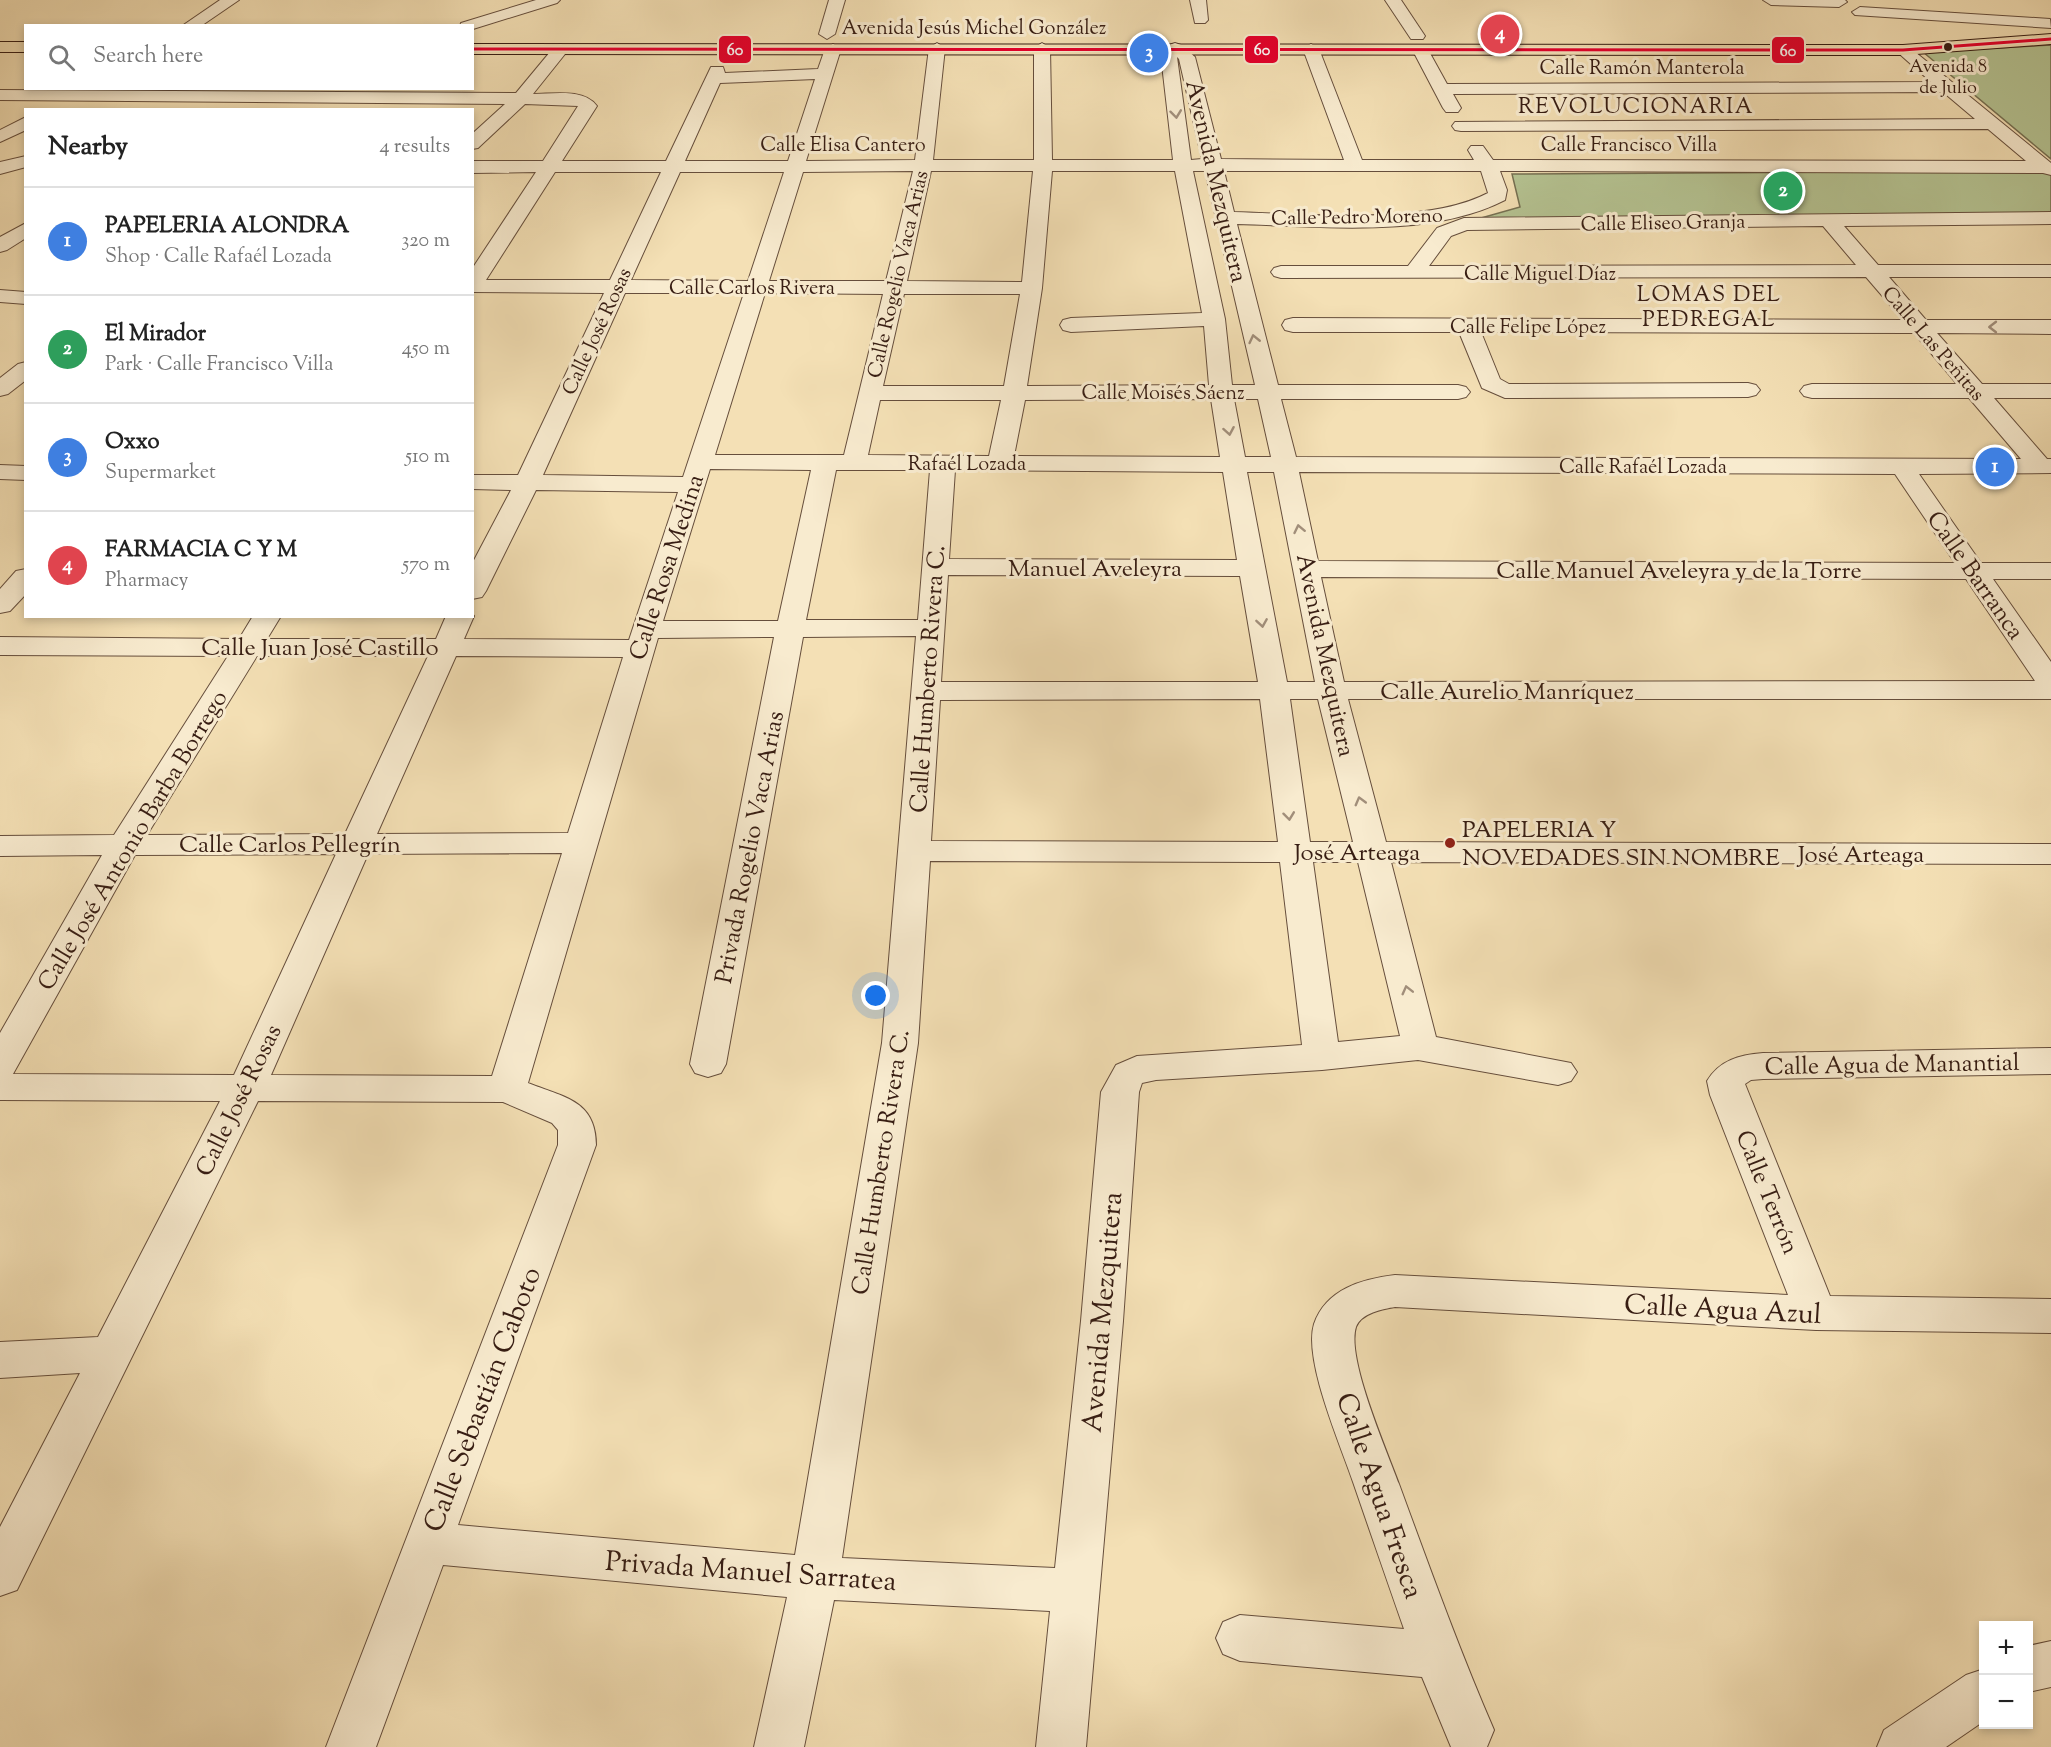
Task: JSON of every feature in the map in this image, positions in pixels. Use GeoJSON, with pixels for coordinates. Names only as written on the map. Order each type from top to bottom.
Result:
{"type":"FeatureCollection","features":[{"type":"Feature","properties":{"kind":"main road","name":"Avenida Jesús Michel González"},"geometry":{"type":"LineString","coordinates":[[474,35],[829,52],[920,34],[1419,43],[1900,42],[2051,29]]}},
{"type":"Feature","properties":{"kind":"main road"},"geometry":{"type":"LineString","coordinates":[[1932,32],[2051,29]]}},
{"type":"Feature","properties":{"kind":"main road"},"geometry":{"type":"LineString","coordinates":[[0,34],[24,34]]}},
{"type":"Feature","properties":{"kind":"main road"},"geometry":{"type":"LineString","coordinates":[[920,34],[974,40],[1142,40],[1175,48],[1188,43],[1209,41],[1363,40],[1419,43]]}},
{"type":"Feature","properties":{"kind":"main road","name":"Avenida Jesús Michel González"},"geometry":{"type":"LineString","coordinates":[[474,49],[829,52],[937,48],[1311,49],[1419,43]]}},
{"type":"Feature","properties":{"kind":"main road"},"geometry":{"type":"LineString","coordinates":[[0,47],[24,47]]}},
{"type":"Feature","properties":{"kind":"street"},"geometry":{"type":"LineString","coordinates":[[192,24],[231,0]]}},
{"type":"Feature","properties":{"kind":"street"},"geometry":{"type":"LineString","coordinates":[[474,24],[552,0]]}},
{"type":"Feature","properties":{"kind":"street","name":"Calle Rosa Medina"},"geometry":{"type":"LineString","coordinates":[[507,1089],[643,639],[796,166],[829,52],[837,0]]}},
{"type":"Feature","properties":{"kind":"street"},"geometry":{"type":"LineString","coordinates":[[1198,0],[1200,20]]}},
{"type":"Feature","properties":{"kind":"street","name":"Calle Pedro Moreno"},"geometry":{"type":"LineString","coordinates":[[1225,218],[1380,219],[1439,216],[1476,206],[1498,196],[1498,190],[1488,166],[1461,126],[1419,43],[1393,0]]}},
{"type":"Feature","properties":{"kind":"street"},"geometry":{"type":"LineString","coordinates":[[1771,0],[1839,1],[1860,12],[1877,27]]}},
{"type":"Feature","properties":{"kind":"street"},"geometry":{"type":"LineString","coordinates":[[1860,12],[2051,29]]}},
{"type":"Feature","properties":{"kind":"street"},"geometry":{"type":"LineString","coordinates":[[1900,42],[1990,123],[2047,168]]}},
{"type":"Feature","properties":{"kind":"street","name":"Calle Rogelio Vaca Arias"},"geometry":{"type":"LineString","coordinates":[[854,463],[923,167],[937,48]]}},
{"type":"Feature","properties":{"kind":"street"},"geometry":{"type":"LineString","coordinates":[[1000,463],[1015,393],[1032,288],[1042,167],[1042,48]]}},
{"type":"Feature","properties":{"kind":"street","name":"Avenida Mezquitera"},"geometry":{"type":"LineString","coordinates":[[1061,1747],[1074,1591],[1102,1320],[1119,1092],[1123,1082],[1128,1073],[1141,1068],[1322,1057],[1418,1047],[1418,1034],[1331,691],[1285,464],[1187,57],[1175,48],[1169,56],[1183,165],[1214,320],[1221,392],[1274,691],[1322,1057]]}},
{"type":"Feature","properties":{"kind":"street"},"geometry":{"type":"LineString","coordinates":[[474,142],[520,99],[561,49]]}},
{"type":"Feature","properties":{"kind":"street"},"geometry":{"type":"LineString","coordinates":[[1311,49],[1355,165]]}},
{"type":"Feature","properties":{"kind":"street","name":"Calle José Rosas"},"geometry":{"type":"LineString","coordinates":[[474,587],[527,483],[715,75],[829,52]]}},
{"type":"Feature","properties":{"kind":"street","name":"Calle Ramón Manterola"},"geometry":{"type":"LineString","coordinates":[[1442,89],[1950,87]]}},
{"type":"Feature","properties":{"kind":"street"},"geometry":{"type":"LineString","coordinates":[[194,108],[251,90]]}},
{"type":"Feature","properties":{"kind":"street"},"geometry":{"type":"LineString","coordinates":[[49,108],[76,92]]}},
{"type":"Feature","properties":{"kind":"street"},"geometry":{"type":"LineString","coordinates":[[0,95],[76,92],[226,98],[573,99],[584,102],[588,106],[474,283]]}},
{"type":"Feature","properties":{"kind":"street"},"geometry":{"type":"LineString","coordinates":[[0,137],[24,123]]}},
{"type":"Feature","properties":{"kind":"street"},"geometry":{"type":"LineString","coordinates":[[1461,126],[1990,123]]}},
{"type":"Feature","properties":{"kind":"street"},"geometry":{"type":"LineString","coordinates":[[0,168],[24,161]]}},
{"type":"Feature","properties":{"kind":"street","name":"Calle Elisa Cantero"},"geometry":{"type":"LineString","coordinates":[[474,167],[1213,165]]}},
{"type":"Feature","properties":{"kind":"street","name":"Calle Francisco Villa"},"geometry":{"type":"LineString","coordinates":[[1213,165],[2047,168]]}},
{"type":"Feature","properties":{"kind":"street","name":"Calle Eliseo Granja"},"geometry":{"type":"LineString","coordinates":[[1413,273],[1444,231],[1476,224],[2051,218]]}},
{"type":"Feature","properties":{"kind":"street","name":"Calle Las Peñitas"},"geometry":{"type":"LineString","coordinates":[[1828,220],[1976,391],[2046,466]]}},
{"type":"Feature","properties":{"kind":"street"},"geometry":{"type":"LineString","coordinates":[[0,246],[24,229]]}},
{"type":"Feature","properties":{"kind":"street","name":"Calle Miguel Díaz"},"geometry":{"type":"LineString","coordinates":[[1281,272],[2051,271]]}},
{"type":"Feature","properties":{"kind":"street","name":"Calle Carlos Rivera"},"geometry":{"type":"LineString","coordinates":[[474,286],[1032,288]]}},
{"type":"Feature","properties":{"kind":"street"},"geometry":{"type":"LineString","coordinates":[[0,296],[24,298]]}},
{"type":"Feature","properties":{"kind":"street"},"geometry":{"type":"LineString","coordinates":[[1071,325],[1214,320]]}},
{"type":"Feature","properties":{"kind":"street","name":"Calle Felipe López"},"geometry":{"type":"LineString","coordinates":[[1293,325],[2051,327]]}},
{"type":"Feature","properties":{"kind":"street"},"geometry":{"type":"LineString","coordinates":[[1468,326],[1488,379],[1497,388],[1515,391],[1748,390]]}},
{"type":"Feature","properties":{"kind":"street"},"geometry":{"type":"LineString","coordinates":[[0,389],[24,371]]}},
{"type":"Feature","properties":{"kind":"street"},"geometry":{"type":"LineString","coordinates":[[1812,391],[2051,391]]}},
{"type":"Feature","properties":{"kind":"street","name":"Calle Moisés Sáenz"},"geometry":{"type":"LineString","coordinates":[[869,393],[1458,392]]}},
{"type":"Feature","properties":{"kind":"street"},"geometry":{"type":"LineString","coordinates":[[790,629],[825,463]]}},
{"type":"Feature","properties":{"kind":"street","name":"Rafaél Lozada"},"geometry":{"type":"LineString","coordinates":[[474,482],[527,483],[696,474],[825,463],[1235,464]]}},
{"type":"Feature","properties":{"kind":"street","name":"Calle Humberto Rivera C."},"geometry":{"type":"LineString","coordinates":[[780,1747],[815,1578],[900,1043],[943,464]]}},
{"type":"Feature","properties":{"kind":"street","name":"Calle Rafaél Lozada"},"geometry":{"type":"LineString","coordinates":[[1235,464],[2046,466]]}},
{"type":"Feature","properties":{"kind":"street","name":"Calle Barranca"},"geometry":{"type":"LineString","coordinates":[[1902,467],[2051,683]]}},
{"type":"Feature","properties":{"kind":"street"},"geometry":{"type":"LineString","coordinates":[[0,472],[24,473]]}},
{"type":"Feature","properties":{"kind":"street","name":"Manuel Aveleyra"},"geometry":{"type":"LineString","coordinates":[[936,567],[1254,568]]}},
{"type":"Feature","properties":{"kind":"street","name":"Calle Manuel Aveleyra y de la Torre"},"geometry":{"type":"LineString","coordinates":[[1307,569],[2051,571]]}},
{"type":"Feature","properties":{"kind":"street"},"geometry":{"type":"LineString","coordinates":[[0,605],[24,579]]}},
{"type":"Feature","properties":{"kind":"street","name":"Calle José Antonio Barba Borrego"},"geometry":{"type":"LineString","coordinates":[[0,1065],[124,846],[266,618]]}},
{"type":"Feature","properties":{"kind":"street","name":"Calle Juan José Castillo"},"geometry":{"type":"LineString","coordinates":[[0,646],[248,648],[452,631],[643,639],[790,629],[932,628]]}},
{"type":"Feature","properties":{"kind":"street","name":"Privada Rogelio Vaca Arias"},"geometry":{"type":"LineString","coordinates":[[708,1064],[790,629]]}},
{"type":"Feature","properties":{"kind":"street","name":"Calle José Rosas"},"geometry":{"type":"LineString","coordinates":[[0,1575],[246,1088],[358,844],[452,631]]}},
{"type":"Feature","properties":{"kind":"street","name":"Calle Aurelio Manríquez"},"geometry":{"type":"LineString","coordinates":[[927,692],[2051,690]]}},
{"type":"Feature","properties":{"kind":"street","name":"Calle Carlos Pellegrín"},"geometry":{"type":"LineString","coordinates":[[0,846],[580,843]]}},
{"type":"Feature","properties":{"kind":"street","name":"José Arteaga"},"geometry":{"type":"LineString","coordinates":[[915,851],[2051,854]]}},
{"type":"Feature","properties":{"kind":"street"},"geometry":{"type":"LineString","coordinates":[[1418,1047],[1558,1072]]}},
{"type":"Feature","properties":{"kind":"street","name":"Calle Agua de Manantial"},"geometry":{"type":"LineString","coordinates":[[1734,1071],[1747,1066],[2051,1061]]}},
{"type":"Feature","properties":{"kind":"street","name":"Calle Terrón"},"geometry":{"type":"LineString","coordinates":[[1734,1071],[1726,1081],[1729,1095],[1816,1313]]}},
{"type":"Feature","properties":{"kind":"street"},"geometry":{"type":"LineString","coordinates":[[0,1087],[507,1089]]}},
{"type":"Feature","properties":{"kind":"street","name":"Calle Sebastián Caboto"},"geometry":{"type":"LineString","coordinates":[[351,1747],[579,1136],[577,1127],[565,1113],[507,1089]]}},
{"type":"Feature","properties":{"kind":"street","name":"Calle Agua Azul"},"geometry":{"type":"LineString","coordinates":[[1395,1292],[1816,1313],[2051,1316]]}},
{"type":"Feature","properties":{"kind":"street","name":"Calle Agua Fresca"},"geometry":{"type":"LineString","coordinates":[[1395,1292],[1376,1293],[1346,1309],[1335,1322],[1334,1347],[1347,1401],[1437,1655],[1469,1730]]}},
{"type":"Feature","properties":{"kind":"street"},"geometry":{"type":"LineString","coordinates":[[0,1360],[113,1353]]}},
{"type":"Feature","properties":{"kind":"street","name":"Privada Manuel Sarratea"},"geometry":{"type":"LineString","coordinates":[[427,1543],[815,1578],[1074,1591]]}},
{"type":"Feature","properties":{"kind":"street"},"geometry":{"type":"LineString","coordinates":[[1240,1638],[1437,1655]]}},
{"type":"Feature","properties":{"kind":"street"},"geometry":{"type":"LineString","coordinates":[[2033,1668],[2051,1664]]}},
{"type":"Feature","properties":{"kind":"street"},"geometry":{"type":"LineString","coordinates":[[1902,1747],[1979,1695]]}},
{"type":"Feature","properties":{"kind":"green space"},"geometry":{"type":"Polygon","coordinates":[[[2051,45],[2051,159],[1923,52],[2051,45]]]}},
{"type":"Feature","properties":{"kind":"green space"},"geometry":{"type":"Polygon","coordinates":[[[2043,171],[2051,173],[2051,215],[1467,222],[1520,207],[1512,174],[2043,171]]]}},
{"type":"Feature","properties":{"kind":"transit line","name":"60"},"geometry":{"type":"LineString","coordinates":[[474,49],[1903,50],[2051,39]]}},
{"type":"Feature","properties":{"kind":"place","name":"FARMACIA C Y M"},"geometry":{"type":"Point","coordinates":[1500,34]}},
{"type":"Feature","properties":{"kind":"place","name":"Avenida 8 de Julio"},"geometry":{"type":"Point","coordinates":[1948,47]}},
{"type":"Feature","properties":{"kind":"place","name":"Oxxo"},"geometry":{"type":"Point","coordinates":[1149,53]}},
{"type":"Feature","properties":{"kind":"place","name":"El Mirador"},"geometry":{"type":"Point","coordinates":[1783,191]}},
{"type":"Feature","properties":{"kind":"place","name":"PAPELERIA ALONDRA"},"geometry":{"type":"Point","coordinates":[1995,467]}},
{"type":"Feature","properties":{"kind":"place","name":"PAPELERIA Y NOVEDADES SIN NOMBRE"},"geometry":{"type":"Point","coordinates":[1450,843]}},
{"type":"Feature","properties":{"kind":"district","name":"REVOLUCIONARIA"},"geometry":{"type":"Point","coordinates":[1636,105]}},
{"type":"Feature","properties":{"kind":"district","name":"LOMAS DEL PEDREGAL"},"geometry":{"type":"Point","coordinates":[1709,306]}}]}
